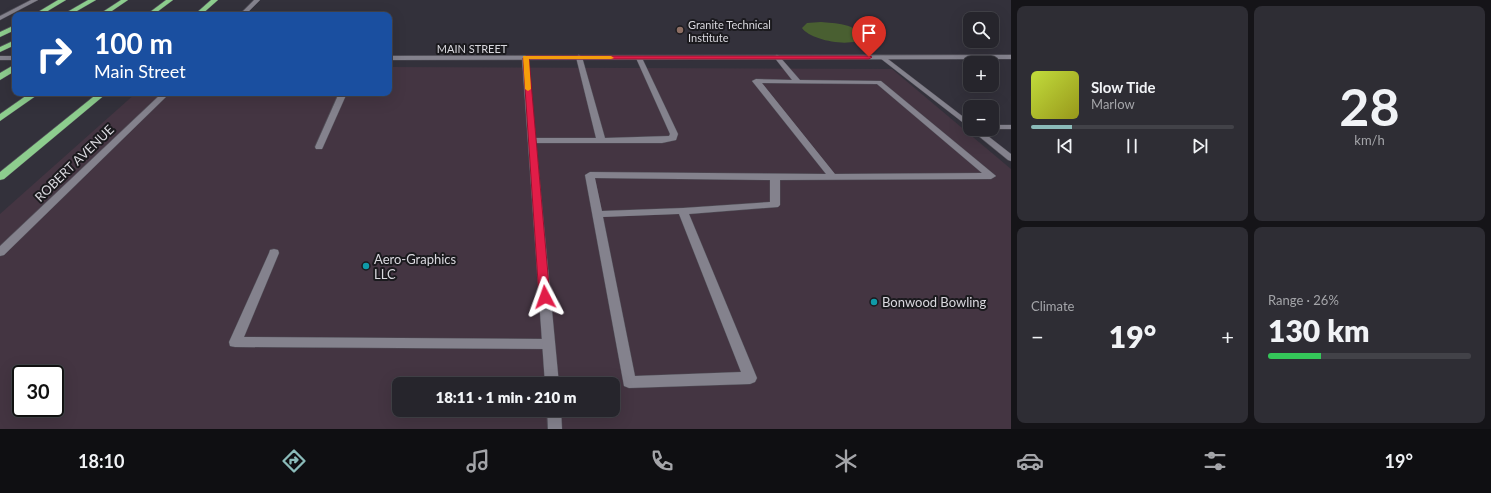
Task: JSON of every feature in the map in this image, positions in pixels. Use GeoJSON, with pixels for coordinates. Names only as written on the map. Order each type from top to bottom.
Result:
{"type":"FeatureCollection","features":[{"type":"Feature","properties":{"kind":"highway"},"geometry":{"type":"LineString","coordinates":[[41,12],[63,0]]}},
{"type":"Feature","properties":{"kind":"highway"},"geometry":{"type":"LineString","coordinates":[[71,12],[93,0]]}},
{"type":"Feature","properties":{"kind":"highway"},"geometry":{"type":"LineString","coordinates":[[106,12],[125,0]]}},
{"type":"Feature","properties":{"kind":"highway"},"geometry":{"type":"LineString","coordinates":[[153,12],[170,0]]}},
{"type":"Feature","properties":{"kind":"highway"},"geometry":{"type":"LineString","coordinates":[[200,12],[215,0]]}},
{"type":"Feature","properties":{"kind":"highway"},"geometry":{"type":"LineString","coordinates":[[0,35],[12,29]]}},
{"type":"Feature","properties":{"kind":"highway"},"geometry":{"type":"LineString","coordinates":[[0,50],[12,44]]}},
{"type":"Feature","properties":{"kind":"highway"},"geometry":{"type":"LineString","coordinates":[[0,77],[12,70]]}},
{"type":"Feature","properties":{"kind":"highway"},"geometry":{"type":"LineString","coordinates":[[0,118],[32,96]]}},
{"type":"Feature","properties":{"kind":"highway"},"geometry":{"type":"LineString","coordinates":[[0,177],[99,96]]}},
{"type":"Feature","properties":{"kind":"street"},"geometry":{"type":"LineString","coordinates":[[0,18],[35,0]]}},
{"type":"Feature","properties":{"kind":"street"},"geometry":{"type":"LineString","coordinates":[[245,12],[257,0]]}},
{"type":"Feature","properties":{"kind":"street"},"geometry":{"type":"LineString","coordinates":[[579,57],[602,140]]}},
{"type":"Feature","properties":{"kind":"street"},"geometry":{"type":"LineString","coordinates":[[777,57],[798,82]]}},
{"type":"Feature","properties":{"kind":"street"},"geometry":{"type":"LineString","coordinates":[[882,57],[963,121]]}},
{"type":"Feature","properties":{"kind":"street","name":"MAIN STREET"},"geometry":{"type":"LineString","coordinates":[[392,58],[1011,57]]}},
{"type":"Feature","properties":{"kind":"street"},"geometry":{"type":"LineString","coordinates":[[0,58],[12,58]]}},
{"type":"Feature","properties":{"kind":"street"},"geometry":{"type":"LineString","coordinates":[[526,58],[551,377]]}},
{"type":"Feature","properties":{"kind":"street"},"geometry":{"type":"LineString","coordinates":[[532,141],[662,140],[673,138],[674,134],[639,58]]}},
{"type":"Feature","properties":{"kind":"street"},"geometry":{"type":"LineString","coordinates":[[683,211],[750,378],[629,382],[590,175],[775,177],[833,177],[991,176],[879,82],[756,81],[833,177]]}},
{"type":"Feature","properties":{"kind":"street","name":"ROBERT AVENUE"},"geometry":{"type":"LineString","coordinates":[[0,252],[163,96]]}},
{"type":"Feature","properties":{"kind":"street"},"geometry":{"type":"LineString","coordinates":[[319,147],[342,96]]}},
{"type":"Feature","properties":{"kind":"street"},"geometry":{"type":"LineString","coordinates":[[999,127],[1011,127]]}},
{"type":"Feature","properties":{"kind":"street"},"geometry":{"type":"LineString","coordinates":[[983,136],[1011,158]]}},
{"type":"Feature","properties":{"kind":"street"},"geometry":{"type":"LineString","coordinates":[[597,214],[683,211],[775,205],[775,177]]}},
{"type":"Feature","properties":{"kind":"street"},"geometry":{"type":"LineString","coordinates":[[274,253],[235,342],[548,344]]}},
{"type":"Feature","properties":{"kind":"street"},"geometry":{"type":"LineString","coordinates":[[554,417],[555,429]]}},
{"type":"Feature","properties":{"kind":"shaded area"},"geometry":{"type":"Polygon","coordinates":[[[392,67],[892,69],[963,129],[963,136],[972,136],[1011,169],[1011,429],[0,429],[0,214],[133,96],[392,96],[392,67]]]}},
{"type":"Feature","properties":{"kind":"green space"},"geometry":{"type":"Polygon","coordinates":[[[821,22],[851,27],[856,29],[863,37],[858,41],[841,43],[832,42],[814,36],[802,28],[807,23],[821,22]]]}},
{"type":"Feature","properties":{"kind":"slow traffic"},"geometry":{"type":"LineString","coordinates":[[528,89],[526,58],[611,58]]}},
{"type":"Feature","properties":{"kind":"place","name":"Granite Technical Institute"},"geometry":{"type":"Point","coordinates":[680,30]}},
{"type":"Feature","properties":{"kind":"place","name":"Aero-Graphics LLC"},"geometry":{"type":"Point","coordinates":[366,266]}},
{"type":"Feature","properties":{"kind":"place","name":"Bonwood Bowling"},"geometry":{"type":"Point","coordinates":[874,302]}},
{"type":"Feature","properties":{"kind":"route"},"geometry":{"type":"LineString","coordinates":[[545,297],[526,58],[869,57]]}}]}
